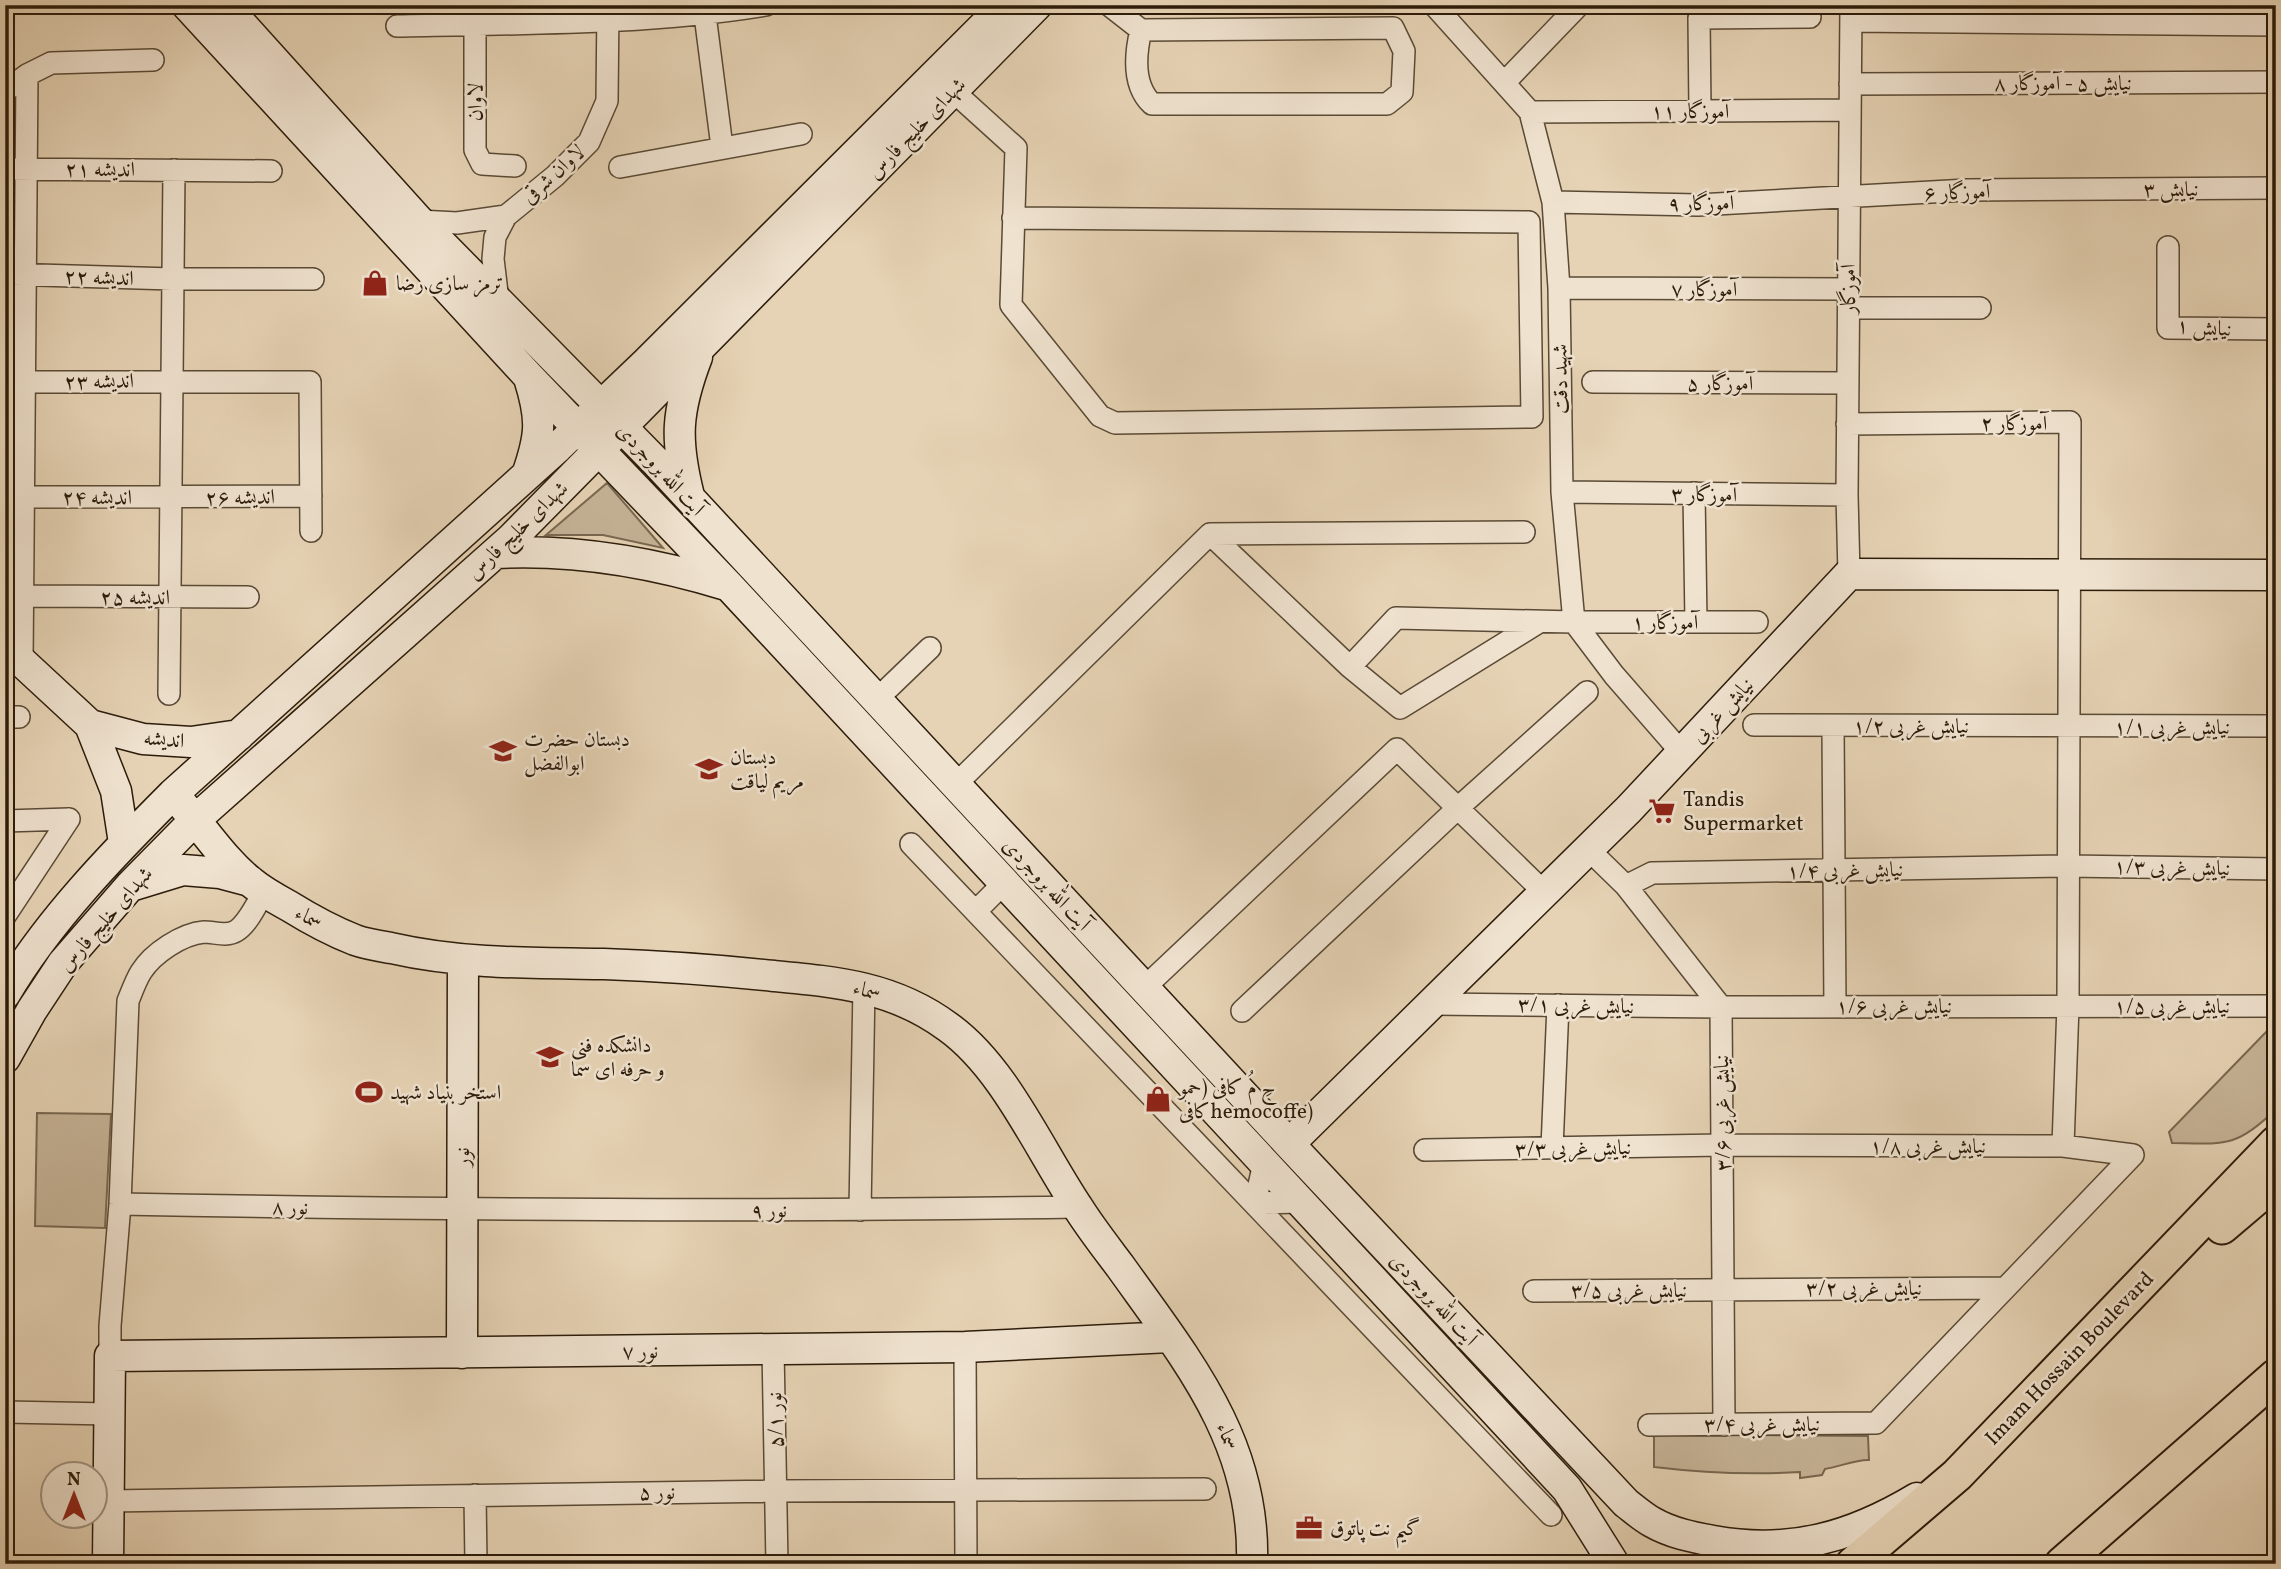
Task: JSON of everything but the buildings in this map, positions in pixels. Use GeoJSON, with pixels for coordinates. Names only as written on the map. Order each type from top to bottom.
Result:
{"type":"FeatureCollection","features":[{"type":"Feature","properties":{"kind":"main road","name":"آیت الله بروجردی"},"geometry":{"type":"LineString","coordinates":[[187,5],[529,377],[729,586],[1567,1489],[1614,1564]]}},
{"type":"Feature","properties":{"kind":"main road","name":"آیت الله بروجردی"},"geometry":{"type":"LineString","coordinates":[[224,5],[419,221],[623,427],[1626,1503],[1652,1522],[1679,1534],[1724,1543],[1776,1546],[1822,1540],[1870,1524],[1957,1475]]}},
{"type":"Feature","properties":{"kind":"main road","name":"شهدای خلیج فارس"},"geometry":{"type":"LineString","coordinates":[[5,994],[49,931],[124,843],[173,794],[578,428],[1005,5]]}},
{"type":"Feature","properties":{"kind":"main road","name":"شهدای خلیج فارس"},"geometry":{"type":"LineString","coordinates":[[5,1058],[63,963],[130,886],[196,819],[496,553],[1037,5]]}},
{"type":"Feature","properties":{"kind":"main road"},"geometry":{"type":"LineString","coordinates":[[690,500],[679,457],[680,414],[700,349]]}},
{"type":"Feature","properties":{"kind":"main road"},"geometry":{"type":"LineString","coordinates":[[548,351],[590,373],[607,374],[646,363]]}},
{"type":"Feature","properties":{"kind":"main road"},"geometry":{"type":"LineString","coordinates":[[526,477],[539,435],[539,417],[529,377]]}},
{"type":"Feature","properties":{"kind":"main road"},"geometry":{"type":"LineString","coordinates":[[639,493],[646,478],[662,470]]}},
{"type":"Feature","properties":{"kind":"main road"},"geometry":{"type":"LineString","coordinates":[[496,553],[526,551],[642,562],[729,586]]}},
{"type":"Feature","properties":{"kind":"main road"},"geometry":{"type":"LineString","coordinates":[[1849,574],[2276,575]]}},
{"type":"Feature","properties":{"kind":"main road","name":"نیایش غربی"},"geometry":{"type":"LineString","coordinates":[[1289,1144],[1588,849],[1849,574]]}},
{"type":"Feature","properties":{"kind":"main road","name":"اندیشه"},"geometry":{"type":"LineString","coordinates":[[14,657],[90,725],[116,790],[124,843]]}},
{"type":"Feature","properties":{"kind":"main road","name":"اندیشه"},"geometry":{"type":"LineString","coordinates":[[90,725],[143,739],[191,742],[239,735]]}},
{"type":"Feature","properties":{"kind":"main road","name":"سماء"},"geometry":{"type":"LineString","coordinates":[[173,794],[221,852],[257,887],[313,921],[357,941],[463,961],[628,965],[723,971],[864,987],[926,1011],[953,1030],[976,1051],[1012,1099],[1077,1207],[1170,1336],[1218,1412],[1236,1452],[1246,1488],[1252,1564]]}},
{"type":"Feature","properties":{"kind":"main road"},"geometry":{"type":"LineString","coordinates":[[130,886],[183,870],[220,873],[257,887]]}},
{"type":"Feature","properties":{"kind":"main road","name":"نور"},"geometry":{"type":"LineString","coordinates":[[462,1353],[463,961]]}},
{"type":"Feature","properties":{"kind":"main road","name":"Imam Hossain Boulevard"},"geometry":{"type":"LineString","coordinates":[[1853,1564],[1957,1475],[2276,1143]]}},
{"type":"Feature","properties":{"kind":"main road"},"geometry":{"type":"LineString","coordinates":[[2082,1345],[2276,1181]]}},
{"type":"Feature","properties":{"kind":"main road","name":"نور ۷"},"geometry":{"type":"LineString","coordinates":[[110,1356],[965,1347],[1170,1336]]}},
{"type":"Feature","properties":{"kind":"main road"},"geometry":{"type":"LineString","coordinates":[[108,1564],[110,1356]]}},
{"type":"Feature","properties":{"kind":"main road"},"geometry":{"type":"LineString","coordinates":[[2062,1564],[2276,1376]]}},
{"type":"Feature","properties":{"kind":"main road"},"geometry":{"type":"LineString","coordinates":[[1679,1534],[1699,1564]]}},
{"type":"Feature","properties":{"kind":"street"},"geometry":{"type":"LineString","coordinates":[[397,26],[475,15],[705,15],[766,5]]}},
{"type":"Feature","properties":{"kind":"street"},"geometry":{"type":"LineString","coordinates":[[1109,5],[1141,30],[1393,28],[1404,51],[1402,92],[1387,104],[1152,104],[1143,95],[1138,76],[1136,54],[1141,30]]}},
{"type":"Feature","properties":{"kind":"street","name":"شهید دقت"},"geometry":{"type":"LineString","coordinates":[[1434,5],[1530,112],[1552,202],[1559,288],[1562,492],[1574,622]]}},
{"type":"Feature","properties":{"kind":"street"},"geometry":{"type":"LineString","coordinates":[[1504,83],[1579,5]]}},
{"type":"Feature","properties":{"kind":"street","name":"لاوان شرقی"},"geometry":{"type":"LineString","coordinates":[[506,216],[555,176],[589,142],[607,102],[608,13]]}},
{"type":"Feature","properties":{"kind":"street"},"geometry":{"type":"LineString","coordinates":[[1851,13],[2276,24]]}},
{"type":"Feature","properties":{"kind":"street","name":"آموزگار"},"geometry":{"type":"LineString","coordinates":[[1849,574],[1847,383],[1851,13]]}},
{"type":"Feature","properties":{"kind":"street","name":"لاوان"},"geometry":{"type":"LineString","coordinates":[[475,15],[475,150],[482,164],[515,166]]}},
{"type":"Feature","properties":{"kind":"street"},"geometry":{"type":"LineString","coordinates":[[705,15],[722,147]]}},
{"type":"Feature","properties":{"kind":"street"},"geometry":{"type":"LineString","coordinates":[[1700,111],[1699,18],[1810,17]]}},
{"type":"Feature","properties":{"kind":"street"},"geometry":{"type":"LineString","coordinates":[[5,91],[27,75],[51,63],[153,60]]}},
{"type":"Feature","properties":{"kind":"street"},"geometry":{"type":"LineString","coordinates":[[14,657],[23,596],[14,524],[24,497],[15,382],[16,169],[27,75]]}},
{"type":"Feature","properties":{"kind":"street","name":"نیایش ۵ - آموزگار ۸"},"geometry":{"type":"LineString","coordinates":[[1850,84],[2276,82]]}},
{"type":"Feature","properties":{"kind":"street"},"geometry":{"type":"LineString","coordinates":[[953,91],[1016,148],[1013,218],[1011,305],[1100,416],[1115,423],[1532,417],[1528,222],[1013,218]]}},
{"type":"Feature","properties":{"kind":"street","name":"آموزگار ۱۱"},"geometry":{"type":"LineString","coordinates":[[1530,112],[1850,110]]}},
{"type":"Feature","properties":{"kind":"street"},"geometry":{"type":"LineString","coordinates":[[620,167],[801,134]]}},
{"type":"Feature","properties":{"kind":"street","name":"اندیشه ۲۱"},"geometry":{"type":"LineString","coordinates":[[16,169],[271,171]]}},
{"type":"Feature","properties":{"kind":"street"},"geometry":{"type":"LineString","coordinates":[[169,694],[174,170]]}},
{"type":"Feature","properties":{"kind":"street","name":"نیایش ۳"},"geometry":{"type":"LineString","coordinates":[[2066,190],[2276,188]]}},
{"type":"Feature","properties":{"kind":"street","name":"آموزگار ۶"},"geometry":{"type":"LineString","coordinates":[[1849,197],[1967,190],[2066,190]]}},
{"type":"Feature","properties":{"kind":"street","name":"آموزگار ۹"},"geometry":{"type":"LineString","coordinates":[[1552,202],[1698,205],[1849,197]]}},
{"type":"Feature","properties":{"kind":"street"},"geometry":{"type":"LineString","coordinates":[[419,221],[457,223],[506,216]]}},
{"type":"Feature","properties":{"kind":"street"},"geometry":{"type":"LineString","coordinates":[[498,301],[493,259],[495,237],[506,216]]}},
{"type":"Feature","properties":{"kind":"street","name":"نیایش ۱"},"geometry":{"type":"LineString","coordinates":[[2168,247],[2168,328],[2276,330]]}},
{"type":"Feature","properties":{"kind":"street","name":"اندیشه ۲۲"},"geometry":{"type":"LineString","coordinates":[[15,274],[172,279],[313,279]]}},
{"type":"Feature","properties":{"kind":"street","name":"آموزگار ۷"},"geometry":{"type":"LineString","coordinates":[[1559,288],[1848,298],[1980,309]]}},
{"type":"Feature","properties":{"kind":"street","name":"اندیشه ۲۳"},"geometry":{"type":"LineString","coordinates":[[15,382],[310,382],[311,496]]}},
{"type":"Feature","properties":{"kind":"street","name":"آموزگار ۵"},"geometry":{"type":"LineString","coordinates":[[1593,382],[1847,383]]}},
{"type":"Feature","properties":{"kind":"street","name":"آموزگار ۲"},"geometry":{"type":"LineString","coordinates":[[1847,424],[2070,422],[2069,576]]}},
{"type":"Feature","properties":{"kind":"street","name":"آموزگار ۳"},"geometry":{"type":"LineString","coordinates":[[1562,492],[1847,495]]}},
{"type":"Feature","properties":{"kind":"street"},"geometry":{"type":"LineString","coordinates":[[1695,494],[1696,622]]}},
{"type":"Feature","properties":{"kind":"street"},"geometry":{"type":"LineString","coordinates":[[311,496],[311,531]]}},
{"type":"Feature","properties":{"kind":"street","name":"اندیشه ۲۶"},"geometry":{"type":"LineString","coordinates":[[170,498],[311,496]]}},
{"type":"Feature","properties":{"kind":"street","name":"اندیشه ۲۴"},"geometry":{"type":"LineString","coordinates":[[24,497],[170,498]]}},
{"type":"Feature","properties":{"kind":"street"},"geometry":{"type":"LineString","coordinates":[[955,785],[1210,534],[1524,532]]}},
{"type":"Feature","properties":{"kind":"street"},"geometry":{"type":"LineString","coordinates":[[1210,534],[1350,667],[1400,708],[1539,622]]}},
{"type":"Feature","properties":{"kind":"street"},"geometry":{"type":"LineString","coordinates":[[2063,1146],[2068,1005],[2069,576]]}},
{"type":"Feature","properties":{"kind":"street","name":"اندیشه ۲۵"},"geometry":{"type":"LineString","coordinates":[[23,596],[248,597]]}},
{"type":"Feature","properties":{"kind":"street","name":"آموزگار ۱"},"geometry":{"type":"LineString","coordinates":[[1350,667],[1396,618],[1539,622],[1757,622]]}},
{"type":"Feature","properties":{"kind":"street"},"geometry":{"type":"LineString","coordinates":[[1574,622],[1615,676],[1682,753]]}},
{"type":"Feature","properties":{"kind":"street"},"geometry":{"type":"LineString","coordinates":[[876,699],[930,648]]}},
{"type":"Feature","properties":{"kind":"street"},"geometry":{"type":"LineString","coordinates":[[1242,1010],[1459,807],[1587,692]]}},
{"type":"Feature","properties":{"kind":"street","name":"نیایش غربی ۱/۲"},"geometry":{"type":"LineString","coordinates":[[1754,725],[2068,727]]}},
{"type":"Feature","properties":{"kind":"street"},"geometry":{"type":"LineString","coordinates":[[1833,726],[1835,1007]]}},
{"type":"Feature","properties":{"kind":"street","name":"نیایش غربی ۱/۱"},"geometry":{"type":"LineString","coordinates":[[2068,727],[2276,726]]}},
{"type":"Feature","properties":{"kind":"street"},"geometry":{"type":"LineString","coordinates":[[1144,988],[1397,749],[1544,892]]}},
{"type":"Feature","properties":{"kind":"street"},"geometry":{"type":"LineString","coordinates":[[5,821],[69,819],[5,916]]}},
{"type":"Feature","properties":{"kind":"street"},"geometry":{"type":"LineString","coordinates":[[911,844],[1551,1515]]}},
{"type":"Feature","properties":{"kind":"street"},"geometry":{"type":"LineString","coordinates":[[1588,849],[1626,886],[1721,1007]]}},
{"type":"Feature","properties":{"kind":"street","name":"نیایش غربی ۱/۴"},"geometry":{"type":"LineString","coordinates":[[1626,886],[1653,873],[2067,866]]}},
{"type":"Feature","properties":{"kind":"street","name":"نیایش غربی ۱/۳"},"geometry":{"type":"LineString","coordinates":[[2067,866],[2276,869]]}},
{"type":"Feature","properties":{"kind":"street"},"geometry":{"type":"LineString","coordinates":[[976,911],[1004,883]]}},
{"type":"Feature","properties":{"kind":"street"},"geometry":{"type":"LineString","coordinates":[[110,1356],[120,1204],[128,1001],[141,972],[152,959],[190,935],[204,932],[228,934],[242,926],[257,887]]}},
{"type":"Feature","properties":{"kind":"street"},"geometry":{"type":"LineString","coordinates":[[860,1210],[864,987]]}},
{"type":"Feature","properties":{"kind":"street","name":"نیایش غربی ۳/۱"},"geometry":{"type":"LineString","coordinates":[[1432,1004],[1721,1007]]}},
{"type":"Feature","properties":{"kind":"street"},"geometry":{"type":"LineString","coordinates":[[1552,1148],[1558,1005]]}},
{"type":"Feature","properties":{"kind":"street","name":"نیایش غربی ۱/۵"},"geometry":{"type":"LineString","coordinates":[[2068,1005],[2276,1006]]}},
{"type":"Feature","properties":{"kind":"street","name":"نیایش غربی ۱/۶"},"geometry":{"type":"LineString","coordinates":[[1721,1007],[2068,1005]]}},
{"type":"Feature","properties":{"kind":"street","name":"نیایش غربی ۳/۶"},"geometry":{"type":"LineString","coordinates":[[1721,1007],[1724,1424]]}},
{"type":"Feature","properties":{"kind":"street","name":"نیایش غربی ۳/۳"},"geometry":{"type":"LineString","coordinates":[[1424,1150],[1722,1146]]}},
{"type":"Feature","properties":{"kind":"street","name":"نیایش غربی ۱/۸"},"geometry":{"type":"LineString","coordinates":[[1722,1146],[2063,1146],[2133,1155],[2005,1288]]}},
{"type":"Feature","properties":{"kind":"street"},"geometry":{"type":"LineString","coordinates":[[1255,1203],[1264,1163]]}},
{"type":"Feature","properties":{"kind":"street"},"geometry":{"type":"LineString","coordinates":[[1255,1203],[1300,1202]]}},
{"type":"Feature","properties":{"kind":"street","name":"نور ۸"},"geometry":{"type":"LineString","coordinates":[[120,1204],[461,1210]]}},
{"type":"Feature","properties":{"kind":"street","name":"نور ۹"},"geometry":{"type":"LineString","coordinates":[[461,1210],[1077,1207]]}},
{"type":"Feature","properties":{"kind":"street","name":"نیایش غربی ۳/۲"},"geometry":{"type":"LineString","coordinates":[[1724,1290],[2005,1288]]}},
{"type":"Feature","properties":{"kind":"street","name":"نیایش غربی ۳/۴"},"geometry":{"type":"LineString","coordinates":[[1649,1425],[1876,1423],[2005,1288]]}},
{"type":"Feature","properties":{"kind":"street","name":"نیایش غربی ۳/۵"},"geometry":{"type":"LineString","coordinates":[[1534,1291],[1724,1290]]}},
{"type":"Feature","properties":{"kind":"street"},"geometry":{"type":"LineString","coordinates":[[965,1347],[966,1564]]}},
{"type":"Feature","properties":{"kind":"street","name":"نور ۵/۱"},"geometry":{"type":"LineString","coordinates":[[773,1349],[778,1491],[777,1564]]}},
{"type":"Feature","properties":{"kind":"street"},"geometry":{"type":"LineString","coordinates":[[1466,1426],[1470,1386]]}},
{"type":"Feature","properties":{"kind":"street"},"geometry":{"type":"LineString","coordinates":[[5,1412],[110,1414]]}},
{"type":"Feature","properties":{"kind":"street","name":"نور ۵"},"geometry":{"type":"LineString","coordinates":[[109,1501],[778,1491],[1205,1489]]}},
{"type":"Feature","properties":{"kind":"street"},"geometry":{"type":"LineString","coordinates":[[475,1495],[476,1564]]}},
{"type":"Feature","properties":{"kind":"shaded area"},"geometry":{"type":"Polygon","coordinates":[[[607,483],[663,548],[603,535],[546,535],[607,483]]]}},
{"type":"Feature","properties":{"kind":"shaded area"},"geometry":{"type":"Polygon","coordinates":[[[2269,1029],[2276,1032],[2276,1109],[2251,1131],[2229,1141],[2205,1144],[2172,1143],[2169,1132],[2269,1029]]]}},
{"type":"Feature","properties":{"kind":"shaded area"},"geometry":{"type":"Polygon","coordinates":[[[37,1113],[111,1114],[105,1228],[35,1226],[37,1113]]]}},
{"type":"Feature","properties":{"kind":"shaded area"},"geometry":{"type":"Polygon","coordinates":[[[1654,1434],[1868,1436],[1869,1460],[1825,1469],[1822,1475],[1800,1478],[1800,1472],[1727,1473],[1654,1467],[1654,1434]]]}},
{"type":"Feature","properties":{"kind":"place","name":"ترمز سازی رضا"},"geometry":{"type":"Point","coordinates":[375,283]}},
{"type":"Feature","properties":{"kind":"place","name":"دبستان حضرت ابوالفضل"},"geometry":{"type":"Point","coordinates":[503,751]}},
{"type":"Feature","properties":{"kind":"place","name":"دبستان مریم لیاقت"},"geometry":{"type":"Point","coordinates":[709,769]}},
{"type":"Feature","properties":{"kind":"place","name":"Tandis Supermarket"},"geometry":{"type":"Point","coordinates":[1662,811]}},
{"type":"Feature","properties":{"kind":"place","name":"دانشکده فنی و حرفه ای سما"},"geometry":{"type":"Point","coordinates":[550,1057]}},
{"type":"Feature","properties":{"kind":"place","name":"استخر بنیاد شهید"},"geometry":{"type":"Point","coordinates":[369,1092]}},
{"type":"Feature","properties":{"kind":"place","name":"حِ مُ کافی (حمو کافیhemocoffe)"},"geometry":{"type":"Point","coordinates":[1158,1099]}},
{"type":"Feature","properties":{"kind":"place","name":"گیم نت پاتوق"},"geometry":{"type":"Point","coordinates":[1309,1528]}}]}
